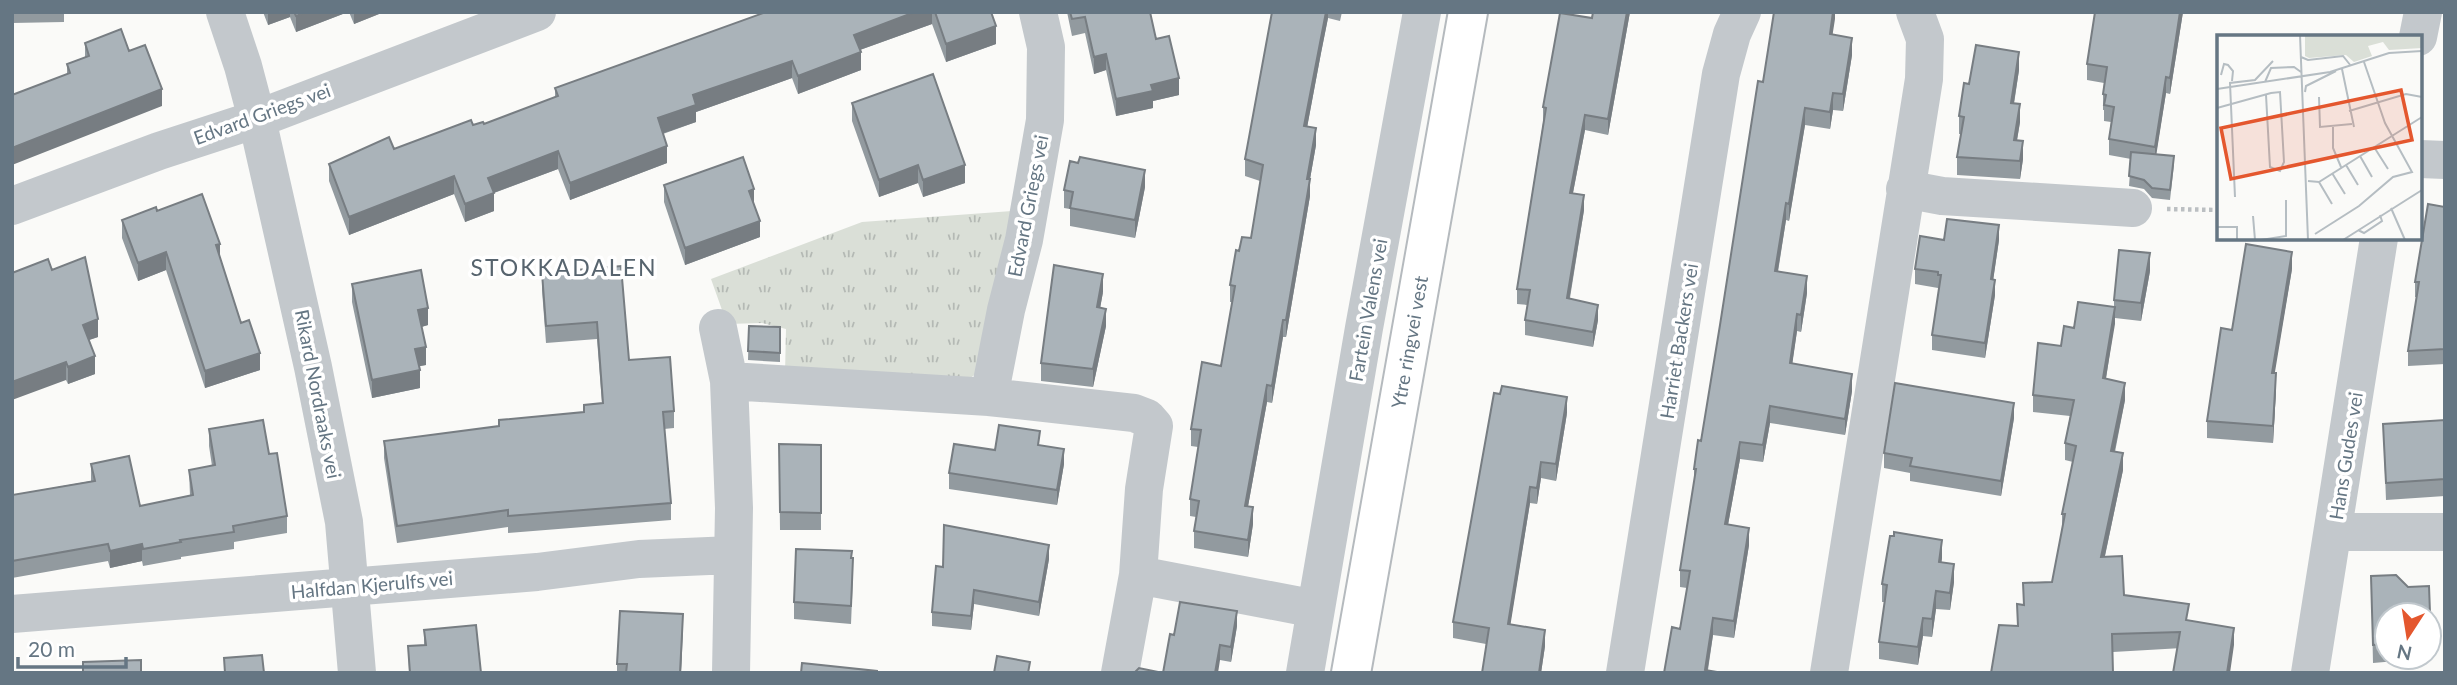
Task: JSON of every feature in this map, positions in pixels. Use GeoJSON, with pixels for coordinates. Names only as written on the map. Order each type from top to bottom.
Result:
{"type":"FeatureCollection","features":[{"type":"Feature","properties":{"kind":"main road","name":"Ytre ringvei vest"},"geometry":{"type":"LineString","coordinates":[[1351,673],[1468,12]]}},
{"type":"Feature","properties":{"kind":"street","name":"Rikard Nordraaks vei"},"geometry":{"type":"LineString","coordinates":[[225,12],[257,119],[299,296],[344,522],[357,673]]}},
{"type":"Feature","properties":{"kind":"street","name":"Edvard Griegs vei"},"geometry":{"type":"LineString","coordinates":[[989,397],[1006,310],[1024,240],[1045,120],[1046,47],[1038,12]]}},
{"type":"Feature","properties":{"kind":"street","name":"Fartein Valens vei"},"geometry":{"type":"LineString","coordinates":[[1305,673],[1422,12]]}},
{"type":"Feature","properties":{"kind":"street","name":"Harriet Backers vei"},"geometry":{"type":"LineString","coordinates":[[1625,673],[1721,74],[1732,34],[1742,12]]}},
{"type":"Feature","properties":{"kind":"street"},"geometry":{"type":"LineString","coordinates":[[1829,673],[1924,79],[1925,38],[1915,12]]}},
{"type":"Feature","properties":{"kind":"street"},"geometry":{"type":"LineString","coordinates":[[2418,35],[2423,12]]}},
{"type":"Feature","properties":{"kind":"street","name":"Edvard Griegs vei"},"geometry":{"type":"LineString","coordinates":[[12,206],[159,151],[257,119],[519,16]]}},
{"type":"Feature","properties":{"kind":"street"},"geometry":{"type":"LineString","coordinates":[[2422,159],[2445,160]]}},
{"type":"Feature","properties":{"kind":"street"},"geometry":{"type":"LineString","coordinates":[[1905,189],[1942,196],[2133,208]]}},
{"type":"Feature","properties":{"kind":"street","name":"Hans Gudes vei"},"geometry":{"type":"LineString","coordinates":[[2310,673],[2379,240]]}},
{"type":"Feature","properties":{"kind":"street"},"geometry":{"type":"LineString","coordinates":[[718,328],[729,381],[734,508],[731,673]]}},
{"type":"Feature","properties":{"kind":"street"},"geometry":{"type":"LineString","coordinates":[[729,381],[989,397],[1134,413],[1147,418],[1154,426],[1144,489],[1138,575],[1120,673]]}},
{"type":"Feature","properties":{"kind":"street"},"geometry":{"type":"LineString","coordinates":[[2334,531],[2445,532]]}},
{"type":"Feature","properties":{"kind":"street","name":"Halfdan Kjerulfs vei"},"geometry":{"type":"LineString","coordinates":[[12,614],[537,572],[639,559],[732,555]]}},
{"type":"Feature","properties":{"kind":"street"},"geometry":{"type":"LineString","coordinates":[[1138,575],[1316,609]]}},
{"type":"Feature","properties":{"kind":"path"},"geometry":{"type":"LineString","coordinates":[[2133,208],[2217,210]]}},
{"type":"Feature","properties":{"kind":"green space"},"geometry":{"type":"Polygon","coordinates":[[[1012,211],[985,367],[969,379],[785,374],[786,329],[762,323],[727,324],[711,279],[862,222],[1012,211]]]}},
{"type":"Feature","properties":{"kind":"building"},"geometry":{"type":"Polygon","coordinates":[[[766,12],[915,12],[854,35],[861,52],[798,76],[792,61],[693,95],[696,105],[658,118],[667,146],[570,183],[558,151],[488,178],[494,193],[465,204],[454,176],[349,217],[329,164],[389,137],[394,149],[471,120],[473,125],[484,124],[558,96],[555,88],[766,12]]]}},
{"type":"Feature","properties":{"kind":"building"},"geometry":{"type":"Polygon","coordinates":[[[935,12],[991,12],[996,26],[946,44],[935,12]]]}},
{"type":"Feature","properties":{"kind":"building"},"geometry":{"type":"Polygon","coordinates":[[[1070,12],[1150,12],[1156,39],[1169,36],[1179,78],[1151,85],[1153,91],[1116,99],[1106,54],[1094,57],[1085,17],[1072,19],[1070,12]]]}},
{"type":"Feature","properties":{"kind":"building"},"geometry":{"type":"Polygon","coordinates":[[[1272,12],[1326,12],[1304,126],[1316,128],[1307,179],[1310,179],[1286,320],[1283,320],[1272,386],[1267,385],[1245,506],[1253,507],[1248,540],[1194,531],[1199,501],[1190,499],[1201,430],[1191,429],[1202,362],[1221,366],[1235,286],[1230,285],[1236,250],[1239,251],[1242,237],[1251,238],[1263,165],[1245,159],[1272,12]]]}},
{"type":"Feature","properties":{"kind":"building"},"geometry":{"type":"Polygon","coordinates":[[[1593,12],[1627,12],[1608,119],[1585,115],[1570,193],[1584,195],[1567,298],[1598,305],[1593,332],[1525,320],[1530,290],[1517,289],[1546,108],[1543,107],[1560,13],[1592,18],[1593,12]]]}},
{"type":"Feature","properties":{"kind":"building"},"geometry":{"type":"Polygon","coordinates":[[[1774,12],[1833,12],[1830,34],[1852,38],[1843,94],[1833,93],[1830,112],[1805,108],[1775,271],[1807,276],[1801,315],[1797,314],[1790,363],[1852,374],[1845,419],[1770,406],[1763,445],[1740,442],[1725,524],[1749,528],[1734,621],[1713,618],[1705,670],[1723,673],[1664,673],[1672,627],[1680,629],[1690,571],[1680,570],[1698,440],[1701,441],[1758,81],[1763,82],[1774,12]]]}},
{"type":"Feature","properties":{"kind":"building"},"geometry":{"type":"Polygon","coordinates":[[[2095,12],[2180,12],[2170,78],[2166,77],[2155,147],[2109,139],[2114,107],[2104,105],[2107,67],[2087,64],[2095,12]]]}},
{"type":"Feature","properties":{"kind":"building"},"geometry":{"type":"Polygon","coordinates":[[[121,29],[129,51],[145,45],[162,89],[12,148],[12,95],[70,73],[67,64],[89,56],[85,43],[121,29]]]}},
{"type":"Feature","properties":{"kind":"building"},"geometry":{"type":"Polygon","coordinates":[[[1976,45],[2019,52],[2011,103],[2020,104],[2014,140],[2023,141],[2020,161],[1957,157],[1964,117],[1959,116],[1964,83],[1969,84],[1976,45]]]}},
{"type":"Feature","properties":{"kind":"building"},"geometry":{"type":"Polygon","coordinates":[[[933,74],[965,165],[923,180],[918,165],[879,180],[852,103],[933,74]]]}},
{"type":"Feature","properties":{"kind":"building"},"geometry":{"type":"Polygon","coordinates":[[[2131,152],[2174,156],[2170,190],[2152,188],[2144,180],[2129,176],[2131,152]]]}},
{"type":"Feature","properties":{"kind":"building"},"geometry":{"type":"Polygon","coordinates":[[[743,157],[754,189],[749,191],[760,221],[685,248],[664,185],[743,157]]]}},
{"type":"Feature","properties":{"kind":"building"},"geometry":{"type":"Polygon","coordinates":[[[1080,157],[1145,170],[1135,220],[1070,208],[1073,192],[1064,190],[1070,161],[1078,163],[1080,157]]]}},
{"type":"Feature","properties":{"kind":"building"},"geometry":{"type":"Polygon","coordinates":[[[202,194],[220,244],[216,245],[241,323],[249,320],[260,353],[205,371],[166,252],[138,263],[122,220],[156,207],[157,211],[202,194]]]}},
{"type":"Feature","properties":{"kind":"building"},"geometry":{"type":"Polygon","coordinates":[[[2428,204],[2445,207],[2445,349],[2408,351],[2419,282],[2415,282],[2428,204]]]}},
{"type":"Feature","properties":{"kind":"building"},"geometry":{"type":"Polygon","coordinates":[[[1947,219],[1999,225],[1991,279],[1995,280],[1985,343],[1932,335],[1941,275],[1938,275],[1938,272],[1915,269],[1920,236],[1944,240],[1947,219]]]}},
{"type":"Feature","properties":{"kind":"building"},"geometry":{"type":"Polygon","coordinates":[[[2246,244],[2292,252],[2272,373],[2276,373],[2273,426],[2207,421],[2221,328],[2232,330],[2246,244]]]}},
{"type":"Feature","properties":{"kind":"building"},"geometry":{"type":"Polygon","coordinates":[[[2119,250],[2150,253],[2141,303],[2114,300],[2119,250]]]}},
{"type":"Feature","properties":{"kind":"building"},"geometry":{"type":"Polygon","coordinates":[[[85,257],[98,319],[83,325],[95,356],[68,367],[66,362],[12,382],[12,273],[48,259],[52,270],[85,257]]]}},
{"type":"Feature","properties":{"kind":"building"},"geometry":{"type":"Polygon","coordinates":[[[1054,265],[1103,274],[1097,307],[1106,309],[1093,369],[1041,363],[1054,265]]]}},
{"type":"Feature","properties":{"kind":"building"},"geometry":{"type":"Polygon","coordinates":[[[621,266],[629,360],[670,357],[674,411],[663,412],[671,503],[508,516],[508,510],[397,526],[384,441],[499,426],[499,420],[584,412],[584,405],[603,403],[597,322],[546,326],[542,273],[621,266]]]}},
{"type":"Feature","properties":{"kind":"building"},"geometry":{"type":"Polygon","coordinates":[[[421,270],[428,308],[418,310],[426,347],[415,349],[420,370],[372,380],[352,284],[421,270]]]}},
{"type":"Feature","properties":{"kind":"building"},"geometry":{"type":"Polygon","coordinates":[[[2078,302],[2115,307],[2103,378],[2125,383],[2111,451],[2123,453],[2101,557],[2122,556],[2124,595],[2189,604],[2186,620],[2234,628],[2227,673],[2173,673],[2180,632],[2112,634],[2113,673],[1991,673],[1999,625],[2018,626],[2017,604],[2024,605],[2023,583],[2052,582],[2076,446],[2065,443],[2074,400],[2033,395],[2038,343],[2061,346],[2064,326],[2074,328],[2078,302]]]}},
{"type":"Feature","properties":{"kind":"building"},"geometry":{"type":"Polygon","coordinates":[[[749,326],[780,327],[780,353],[748,351],[749,326]]]}},
{"type":"Feature","properties":{"kind":"building"},"geometry":{"type":"Polygon","coordinates":[[[1895,383],[2014,403],[2001,481],[1910,466],[1912,458],[1884,453],[1895,383]]]}},
{"type":"Feature","properties":{"kind":"building"},"geometry":{"type":"Polygon","coordinates":[[[1502,386],[1567,397],[1556,464],[1541,462],[1537,488],[1530,487],[1508,624],[1545,630],[1539,673],[1482,673],[1489,628],[1453,622],[1494,393],[1500,394],[1502,386]]]}},
{"type":"Feature","properties":{"kind":"building"},"geometry":{"type":"Polygon","coordinates":[[[263,420],[269,454],[277,453],[287,516],[233,526],[234,532],[143,549],[142,544],[110,551],[108,544],[12,561],[12,495],[95,481],[91,464],[129,456],[140,506],[193,495],[189,470],[215,465],[209,429],[263,420]]]}},
{"type":"Feature","properties":{"kind":"building"},"geometry":{"type":"Polygon","coordinates":[[[2445,420],[2445,479],[2386,483],[2383,424],[2445,420]]]}},
{"type":"Feature","properties":{"kind":"building"},"geometry":{"type":"Polygon","coordinates":[[[999,425],[1040,431],[1038,445],[1064,449],[1057,490],[949,473],[954,444],[995,450],[999,425]]]}},
{"type":"Feature","properties":{"kind":"building"},"geometry":{"type":"Polygon","coordinates":[[[779,444],[821,445],[821,513],[780,512],[779,444]]]}},
{"type":"Feature","properties":{"kind":"building"},"geometry":{"type":"Polygon","coordinates":[[[944,525],[1049,545],[1039,602],[974,590],[971,616],[932,612],[936,566],[943,567],[944,525]]]}},
{"type":"Feature","properties":{"kind":"building"},"geometry":{"type":"Polygon","coordinates":[[[1894,532],[1942,540],[1939,562],[1954,564],[1950,593],[1936,591],[1932,619],[1923,618],[1918,647],[1879,642],[1887,585],[1882,584],[1890,536],[1894,536],[1894,532]]]}},
{"type":"Feature","properties":{"kind":"building"},"geometry":{"type":"Polygon","coordinates":[[[796,549],[852,551],[851,606],[794,602],[796,549]]]}},
{"type":"Feature","properties":{"kind":"building"},"geometry":{"type":"Polygon","coordinates":[[[2396,575],[2408,587],[2429,586],[2430,601],[2373,601],[2373,645],[2371,576],[2396,575]]]}},
{"type":"Feature","properties":{"kind":"building"},"geometry":{"type":"Polygon","coordinates":[[[1180,602],[1237,611],[1231,647],[1220,645],[1215,673],[1163,673],[1170,634],[1174,635],[1180,602]]]}},
{"type":"Feature","properties":{"kind":"building"},"geometry":{"type":"Polygon","coordinates":[[[620,611],[683,614],[680,673],[626,673],[627,664],[617,664],[620,611]]]}},
{"type":"Feature","properties":{"kind":"building"},"geometry":{"type":"Polygon","coordinates":[[[476,625],[481,673],[410,673],[408,646],[426,645],[424,630],[476,625]]]}},
{"type":"Feature","properties":{"kind":"building"},"geometry":{"type":"Polygon","coordinates":[[[262,655],[264,673],[225,673],[224,658],[262,655]]]}},
{"type":"Feature","properties":{"kind":"building"},"geometry":{"type":"Polygon","coordinates":[[[997,656],[1030,662],[1028,673],[994,673],[997,656]]]}},
{"type":"Feature","properties":{"kind":"building"},"geometry":{"type":"Polygon","coordinates":[[[141,660],[141,673],[83,673],[83,662],[141,660]]]}},
{"type":"Feature","properties":{"kind":"building"},"geometry":{"type":"Polygon","coordinates":[[[802,663],[877,671],[877,673],[801,673],[802,663]]]}},
{"type":"Feature","properties":{"kind":"building"},"geometry":{"type":"Polygon","coordinates":[[[1139,668],[1163,673],[1134,673],[1139,668]]]}},
{"type":"Feature","properties":{"kind":"district","name":"STOKKADALEN"},"geometry":{"type":"Point","coordinates":[564,268]}}]}
